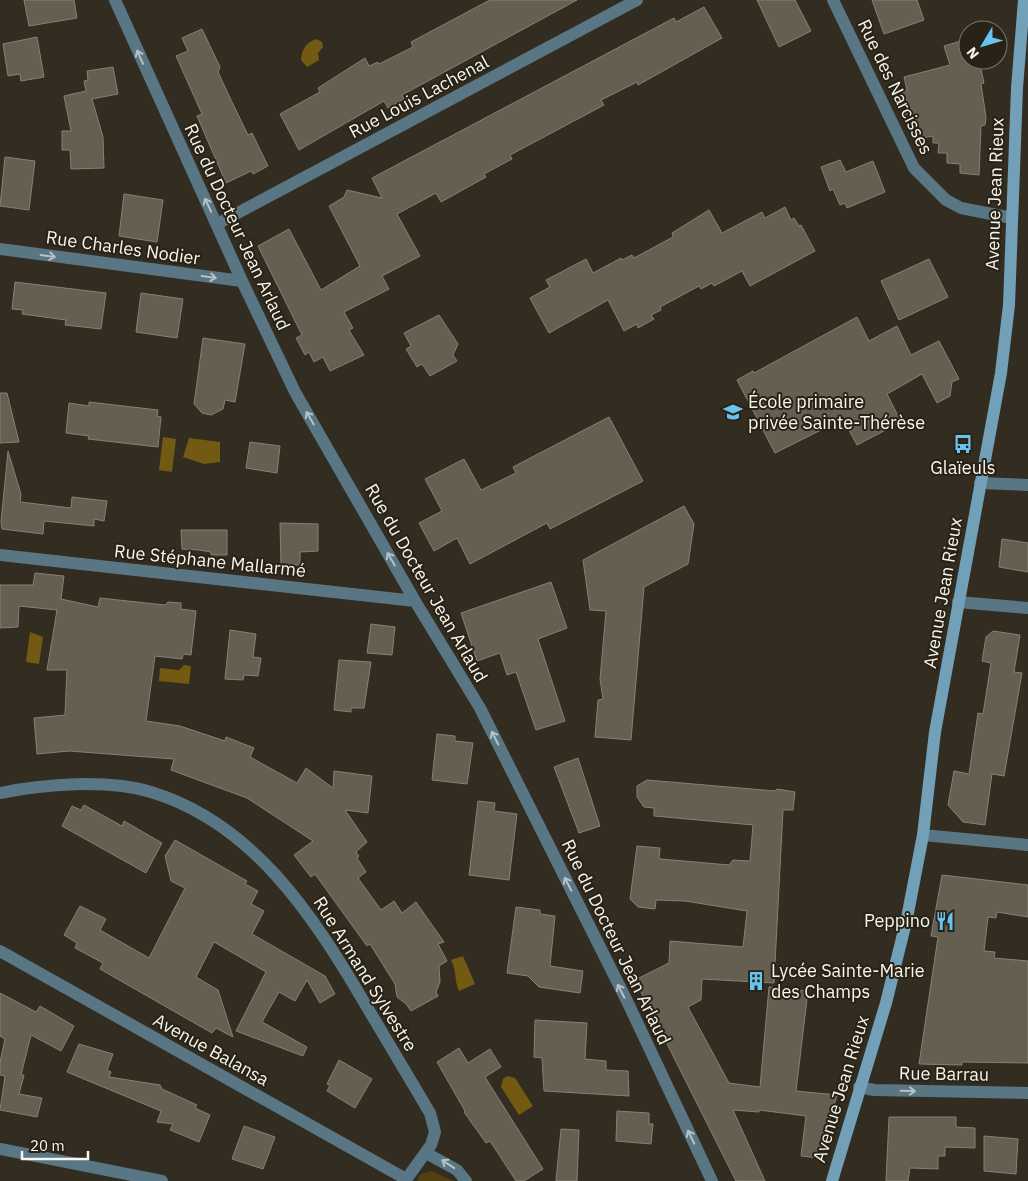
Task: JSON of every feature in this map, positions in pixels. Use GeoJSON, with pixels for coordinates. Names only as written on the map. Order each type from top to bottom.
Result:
{"type":"FeatureCollection","features":[{"type":"Feature","properties":{"kind":"main road","name":"Avenue Jean Rieux"},"geometry":{"type":"LineString","coordinates":[[832,1181],[895,969],[923,834],[935,732],[1001,373],[1009,305],[1016,88],[1024,0]]}},
{"type":"Feature","properties":{"kind":"street","name":"Rue du Docteur Jean Arlaud"},"geometry":{"type":"LineString","coordinates":[[115,0],[242,281],[296,392],[415,601],[480,708],[626,1001],[712,1181]]}},
{"type":"Feature","properties":{"kind":"street","name":"Rue Louis Lachenal"},"geometry":{"type":"LineString","coordinates":[[216,224],[637,0]]}},
{"type":"Feature","properties":{"kind":"street","name":"Rue des Narcisses"},"geometry":{"type":"LineString","coordinates":[[833,0],[914,168],[946,200],[961,208],[1012,218]]}},
{"type":"Feature","properties":{"kind":"street","name":"Rue Charles Nodier"},"geometry":{"type":"LineString","coordinates":[[0,249],[242,281]]}},
{"type":"Feature","properties":{"kind":"street"},"geometry":{"type":"LineString","coordinates":[[980,483],[1028,485]]}},
{"type":"Feature","properties":{"kind":"street","name":"Rue Stéphane Mallarmé"},"geometry":{"type":"LineString","coordinates":[[0,555],[415,601]]}},
{"type":"Feature","properties":{"kind":"street"},"geometry":{"type":"LineString","coordinates":[[958,602],[1028,608]]}},
{"type":"Feature","properties":{"kind":"street","name":"Rue Armand Sylvestre"},"geometry":{"type":"LineString","coordinates":[[0,793],[75,784],[149,791],[196,810],[221,825],[259,856],[300,902],[335,954],[430,1113],[435,1132],[426,1153],[405,1180]]}},
{"type":"Feature","properties":{"kind":"street"},"geometry":{"type":"LineString","coordinates":[[923,834],[1028,845]]}},
{"type":"Feature","properties":{"kind":"street","name":"Avenue Balansa"},"geometry":{"type":"LineString","coordinates":[[0,951],[405,1180]]}},
{"type":"Feature","properties":{"kind":"street","name":"Rue Barrau"},"geometry":{"type":"LineString","coordinates":[[860,1087],[874,1090],[1028,1093]]}},
{"type":"Feature","properties":{"kind":"street"},"geometry":{"type":"LineString","coordinates":[[0,1149],[162,1181]]}},
{"type":"Feature","properties":{"kind":"street"},"geometry":{"type":"LineString","coordinates":[[426,1153],[457,1170],[466,1181]]}},
{"type":"Feature","properties":{"kind":"shaded area"},"geometry":{"type":"Polygon","coordinates":[[[317,39],[322,42],[323,47],[318,53],[319,60],[307,67],[301,60],[302,52],[307,44],[317,39]]]}},
{"type":"Feature","properties":{"kind":"shaded area"},"geometry":{"type":"Polygon","coordinates":[[[163,437],[176,439],[172,472],[159,470],[163,437]]]}},
{"type":"Feature","properties":{"kind":"shaded area"},"geometry":{"type":"Polygon","coordinates":[[[189,438],[220,442],[220,462],[204,464],[183,457],[189,438]]]}},
{"type":"Feature","properties":{"kind":"shaded area"},"geometry":{"type":"Polygon","coordinates":[[[30,632],[43,637],[39,664],[26,662],[30,632]]]}},
{"type":"Feature","properties":{"kind":"shaded area"},"geometry":{"type":"Polygon","coordinates":[[[184,665],[191,666],[189,684],[159,681],[160,668],[179,670],[184,665]]]}},
{"type":"Feature","properties":{"kind":"shaded area"},"geometry":{"type":"Polygon","coordinates":[[[463,956],[475,984],[459,991],[451,960],[463,956]]]}},
{"type":"Feature","properties":{"kind":"shaded area"},"geometry":{"type":"Polygon","coordinates":[[[507,1076],[515,1078],[533,1106],[519,1115],[501,1087],[503,1079],[507,1076]]]}},
{"type":"Feature","properties":{"kind":"shaded area"},"geometry":{"type":"Polygon","coordinates":[[[432,1171],[453,1181],[417,1181],[421,1174],[432,1171]]]}},
{"type":"Feature","properties":{"kind":"building"},"geometry":{"type":"Polygon","coordinates":[[[24,0],[74,0],[77,18],[29,26],[24,0]]]}},
{"type":"Feature","properties":{"kind":"building"},"geometry":{"type":"Polygon","coordinates":[[[490,0],[577,0],[402,95],[404,99],[388,108],[384,101],[299,150],[280,114],[320,92],[318,88],[365,58],[369,66],[378,62],[379,64],[413,47],[411,42],[490,0]]]}},
{"type":"Feature","properties":{"kind":"building"},"geometry":{"type":"Polygon","coordinates":[[[757,0],[795,0],[811,31],[779,47],[757,0]]]}},
{"type":"Feature","properties":{"kind":"building"},"geometry":{"type":"Polygon","coordinates":[[[872,0],[917,0],[924,20],[884,34],[872,0]]]}},
{"type":"Feature","properties":{"kind":"building"},"geometry":{"type":"Polygon","coordinates":[[[704,7],[722,38],[638,85],[637,82],[601,100],[604,105],[510,155],[512,159],[484,174],[486,177],[441,202],[436,193],[397,214],[420,256],[382,276],[389,289],[344,312],[353,328],[349,330],[364,355],[330,371],[323,357],[314,362],[309,352],[305,355],[296,338],[302,335],[258,246],[289,229],[321,290],[360,266],[329,206],[344,197],[347,190],[382,198],[372,178],[674,18],[676,22],[704,7]]]}},
{"type":"Feature","properties":{"kind":"building"},"geometry":{"type":"Polygon","coordinates":[[[202,29],[220,67],[218,72],[231,100],[248,135],[252,133],[268,166],[253,174],[251,171],[226,183],[197,116],[202,114],[176,56],[188,51],[182,38],[202,29]]]}},
{"type":"Feature","properties":{"kind":"building"},"geometry":{"type":"Polygon","coordinates":[[[37,37],[44,77],[21,81],[20,74],[8,76],[3,44],[37,37]]]}},
{"type":"Feature","properties":{"kind":"building"},"geometry":{"type":"Polygon","coordinates":[[[958,42],[958,70],[981,70],[984,83],[981,84],[986,117],[985,125],[981,126],[979,175],[960,173],[960,164],[947,163],[947,153],[938,153],[939,143],[933,143],[933,136],[917,139],[904,115],[912,111],[902,91],[907,90],[904,77],[950,65],[944,46],[958,42]]]}},
{"type":"Feature","properties":{"kind":"building"},"geometry":{"type":"Polygon","coordinates":[[[113,67],[118,94],[92,99],[103,137],[104,168],[71,169],[70,150],[62,150],[62,131],[71,131],[64,96],[86,91],[84,81],[88,80],[87,71],[113,67]]]}},
{"type":"Feature","properties":{"kind":"building"},"geometry":{"type":"Polygon","coordinates":[[[5,157],[35,161],[29,210],[0,206],[5,157]]]}},
{"type":"Feature","properties":{"kind":"building"},"geometry":{"type":"Polygon","coordinates":[[[840,160],[846,172],[873,161],[885,192],[847,208],[845,203],[840,205],[833,189],[830,191],[821,167],[840,160]]]}},
{"type":"Feature","properties":{"kind":"building"},"geometry":{"type":"Polygon","coordinates":[[[124,194],[163,200],[157,242],[119,236],[124,194]]]}},
{"type":"Feature","properties":{"kind":"building"},"geometry":{"type":"Polygon","coordinates":[[[785,207],[791,220],[794,218],[799,226],[801,225],[815,251],[750,286],[742,271],[714,286],[712,283],[701,289],[699,286],[660,307],[661,310],[651,315],[654,319],[638,328],[637,324],[624,331],[608,300],[549,333],[530,298],[550,287],[546,280],[586,259],[593,273],[621,258],[622,260],[632,255],[634,258],[673,237],[672,233],[709,210],[722,233],[762,212],[765,218],[785,207]]]}},
{"type":"Feature","properties":{"kind":"building"},"geometry":{"type":"Polygon","coordinates":[[[929,259],[948,297],[899,320],[881,281],[929,259]]]}},
{"type":"Feature","properties":{"kind":"building"},"geometry":{"type":"Polygon","coordinates":[[[15,282],[106,293],[101,329],[65,325],[66,320],[22,314],[23,310],[12,309],[15,282]]]}},
{"type":"Feature","properties":{"kind":"building"},"geometry":{"type":"Polygon","coordinates":[[[141,293],[183,299],[177,338],[136,332],[141,293]]]}},
{"type":"Feature","properties":{"kind":"building"},"geometry":{"type":"Polygon","coordinates":[[[439,315],[458,344],[453,355],[457,361],[430,376],[422,364],[417,367],[406,349],[411,346],[404,333],[439,315]]]}},
{"type":"Feature","properties":{"kind":"building"},"geometry":{"type":"Polygon","coordinates":[[[857,317],[869,341],[897,326],[911,355],[939,341],[959,379],[952,382],[950,396],[937,403],[922,374],[887,394],[901,422],[857,445],[843,419],[775,453],[737,380],[753,371],[754,373],[857,317]]]}},
{"type":"Feature","properties":{"kind":"building"},"geometry":{"type":"Polygon","coordinates":[[[203,338],[245,344],[235,402],[225,400],[223,409],[211,415],[202,413],[194,404],[203,338]]]}},
{"type":"Feature","properties":{"kind":"building"},"geometry":{"type":"Polygon","coordinates":[[[0,393],[7,393],[19,442],[0,443],[0,393]]]}},
{"type":"Feature","properties":{"kind":"building"},"geometry":{"type":"Polygon","coordinates":[[[89,402],[158,410],[157,416],[161,417],[158,447],[88,439],[89,436],[66,433],[69,403],[89,406],[89,402]]]}},
{"type":"Feature","properties":{"kind":"building"},"geometry":{"type":"Polygon","coordinates":[[[609,417],[643,481],[550,529],[547,523],[470,564],[457,538],[434,551],[419,523],[442,511],[425,479],[464,459],[481,490],[516,473],[513,467],[609,417]]]}},
{"type":"Feature","properties":{"kind":"building"},"geometry":{"type":"Polygon","coordinates":[[[250,442],[280,446],[277,473],[246,468],[250,442]]]}},
{"type":"Feature","properties":{"kind":"building"},"geometry":{"type":"Polygon","coordinates":[[[8,451],[21,494],[20,502],[71,508],[72,497],[107,501],[104,521],[94,519],[94,526],[44,521],[43,534],[2,529],[1,522],[8,451]]]}},
{"type":"Feature","properties":{"kind":"building"},"geometry":{"type":"Polygon","coordinates":[[[684,506],[694,524],[688,564],[644,587],[631,740],[595,737],[598,700],[603,699],[600,679],[606,611],[590,610],[583,560],[684,506]]]}},
{"type":"Feature","properties":{"kind":"building"},"geometry":{"type":"Polygon","coordinates":[[[280,523],[318,524],[318,551],[300,552],[300,565],[281,565],[280,523]]]}},
{"type":"Feature","properties":{"kind":"building"},"geometry":{"type":"Polygon","coordinates":[[[181,530],[227,530],[227,555],[211,555],[211,552],[182,549],[181,530]]]}},
{"type":"Feature","properties":{"kind":"building"},"geometry":{"type":"Polygon","coordinates":[[[1002,539],[1028,543],[1028,572],[999,567],[1002,539]]]}},
{"type":"Feature","properties":{"kind":"building"},"geometry":{"type":"Polygon","coordinates":[[[35,573],[64,576],[61,599],[98,607],[100,598],[165,605],[168,602],[181,603],[181,609],[196,611],[191,655],[183,654],[182,659],[155,656],[146,721],[180,726],[225,741],[226,737],[254,748],[250,757],[297,783],[306,768],[333,788],[334,771],[372,776],[368,813],[345,810],[367,842],[356,852],[359,856],[357,858],[366,872],[358,878],[381,910],[394,901],[402,913],[416,902],[444,942],[438,944],[447,961],[439,966],[440,982],[436,992],[438,996],[411,1011],[397,997],[395,984],[370,944],[367,946],[315,874],[311,877],[294,855],[313,841],[247,798],[171,770],[174,759],[69,751],[37,754],[34,718],[65,715],[67,670],[47,670],[57,610],[19,606],[18,627],[0,628],[0,585],[33,585],[35,573]]]}},
{"type":"Feature","properties":{"kind":"building"},"geometry":{"type":"Polygon","coordinates":[[[551,582],[567,628],[538,639],[565,721],[536,730],[516,672],[507,675],[500,653],[477,661],[461,613],[551,582]]]}},
{"type":"Feature","properties":{"kind":"building"},"geometry":{"type":"Polygon","coordinates":[[[371,624],[395,627],[392,655],[367,653],[371,624]]]}},
{"type":"Feature","properties":{"kind":"building"},"geometry":{"type":"Polygon","coordinates":[[[230,630],[256,634],[253,657],[261,658],[258,676],[244,675],[243,680],[225,679],[230,630]]]}},
{"type":"Feature","properties":{"kind":"building"},"geometry":{"type":"Polygon","coordinates":[[[993,631],[1020,635],[1014,672],[1022,673],[1004,776],[992,774],[985,825],[963,822],[948,805],[954,771],[969,774],[978,713],[983,714],[991,663],[982,661],[986,637],[993,631]]]}},
{"type":"Feature","properties":{"kind":"building"},"geometry":{"type":"Polygon","coordinates":[[[339,660],[371,662],[364,708],[351,708],[351,712],[334,710],[339,660]]]}},
{"type":"Feature","properties":{"kind":"building"},"geometry":{"type":"Polygon","coordinates":[[[437,734],[455,736],[455,741],[473,743],[467,784],[432,780],[437,734]]]}},
{"type":"Feature","properties":{"kind":"building"},"geometry":{"type":"Polygon","coordinates":[[[578,758],[600,826],[579,833],[554,767],[578,758]]]}},
{"type":"Feature","properties":{"kind":"building","name":"Lycée Sainte-Marie des Champs"},"geometry":{"type":"Polygon","coordinates":[[[647,780],[775,791],[777,789],[795,792],[793,810],[783,810],[774,983],[702,979],[701,1000],[688,1007],[729,1083],[760,1087],[769,987],[808,991],[796,1091],[837,1095],[819,1158],[801,1156],[806,1116],[759,1110],[759,1112],[733,1110],[765,1181],[736,1181],[649,1008],[650,1004],[647,1004],[635,980],[669,963],[670,941],[743,947],[747,911],[685,901],[656,900],[655,909],[638,907],[630,899],[637,846],[660,848],[659,858],[661,859],[729,865],[733,860],[750,861],[753,825],[654,816],[654,808],[644,807],[637,797],[637,786],[647,780]]]}},
{"type":"Feature","properties":{"kind":"building"},"geometry":{"type":"Polygon","coordinates":[[[478,801],[495,803],[494,811],[517,814],[509,880],[469,875],[478,801]]]}},
{"type":"Feature","properties":{"kind":"building"},"geometry":{"type":"Polygon","coordinates":[[[84,805],[122,826],[124,821],[162,843],[146,873],[62,826],[72,806],[81,810],[84,805]]]}},
{"type":"Feature","properties":{"kind":"building"},"geometry":{"type":"Polygon","coordinates":[[[175,840],[247,881],[245,884],[258,891],[251,904],[264,911],[252,934],[325,976],[335,994],[320,1003],[307,980],[295,1001],[279,992],[262,1022],[307,1047],[303,1056],[236,1031],[266,972],[214,942],[196,977],[218,990],[233,1037],[216,1028],[212,1033],[100,969],[103,963],[75,948],[77,943],[64,935],[80,906],[106,919],[100,930],[149,958],[185,888],[171,881],[165,856],[175,840]]]}},
{"type":"Feature","properties":{"kind":"building"},"geometry":{"type":"Polygon","coordinates":[[[942,875],[1028,885],[1028,917],[997,912],[996,918],[988,917],[984,951],[995,952],[994,958],[1028,961],[1028,1063],[962,1062],[962,1065],[919,1064],[938,937],[931,936],[942,875]]]}},
{"type":"Feature","properties":{"kind":"building"},"geometry":{"type":"Polygon","coordinates":[[[516,907],[540,910],[540,914],[555,916],[550,966],[583,971],[580,993],[539,987],[528,976],[507,973],[516,907]]]}},
{"type":"Feature","properties":{"kind":"building"},"geometry":{"type":"Polygon","coordinates":[[[0,993],[36,1012],[40,1006],[74,1026],[61,1051],[31,1035],[21,1075],[24,1075],[19,1094],[42,1098],[37,1117],[0,1110],[5,1076],[0,1075],[0,1062],[5,1039],[0,1036],[0,993]]]}},
{"type":"Feature","properties":{"kind":"building"},"geometry":{"type":"Polygon","coordinates":[[[535,1020],[587,1023],[585,1059],[606,1061],[606,1070],[628,1071],[629,1096],[544,1091],[542,1058],[534,1057],[535,1020]]]}},
{"type":"Feature","properties":{"kind":"building"},"geometry":{"type":"Polygon","coordinates":[[[79,1044],[113,1054],[107,1070],[111,1072],[109,1077],[160,1085],[162,1089],[197,1105],[195,1108],[210,1115],[199,1142],[170,1130],[173,1124],[157,1122],[161,1111],[67,1072],[79,1044]]]}},
{"type":"Feature","properties":{"kind":"building"},"geometry":{"type":"Polygon","coordinates":[[[459,1048],[468,1063],[490,1049],[501,1067],[485,1077],[543,1169],[524,1181],[516,1181],[490,1141],[486,1143],[464,1112],[437,1062],[459,1048]]]}},
{"type":"Feature","properties":{"kind":"building"},"geometry":{"type":"Polygon","coordinates":[[[339,1060],[372,1079],[355,1108],[327,1091],[330,1085],[327,1084],[339,1060]]]}},
{"type":"Feature","properties":{"kind":"building"},"geometry":{"type":"Polygon","coordinates":[[[617,1111],[649,1113],[649,1124],[653,1124],[651,1144],[616,1141],[617,1111]]]}},
{"type":"Feature","properties":{"kind":"building"},"geometry":{"type":"Polygon","coordinates":[[[889,1117],[956,1117],[956,1127],[975,1128],[975,1148],[945,1147],[945,1156],[938,1156],[938,1169],[910,1168],[908,1181],[886,1181],[889,1117]]]}},
{"type":"Feature","properties":{"kind":"building"},"geometry":{"type":"Polygon","coordinates":[[[244,1126],[275,1137],[263,1169],[232,1159],[244,1126]]]}},
{"type":"Feature","properties":{"kind":"building"},"geometry":{"type":"Polygon","coordinates":[[[561,1129],[579,1130],[577,1181],[556,1181],[561,1129]]]}},
{"type":"Feature","properties":{"kind":"building"},"geometry":{"type":"Polygon","coordinates":[[[984,1136],[1018,1139],[1016,1174],[984,1171],[984,1136]]]}},
{"type":"Feature","properties":{"kind":"place","name":"École primaire privée Sainte-Thérèse"},"geometry":{"type":"Point","coordinates":[733,412]}},
{"type":"Feature","properties":{"kind":"place","name":"Glaïeuls"},"geometry":{"type":"Point","coordinates":[963,444]}},
{"type":"Feature","properties":{"kind":"place","name":"Peppino"},"geometry":{"type":"Point","coordinates":[945,921]}},
{"type":"Feature","properties":{"kind":"place","name":"Lycée Sainte-Marie des Champs"},"geometry":{"type":"Point","coordinates":[756,981]}}]}
